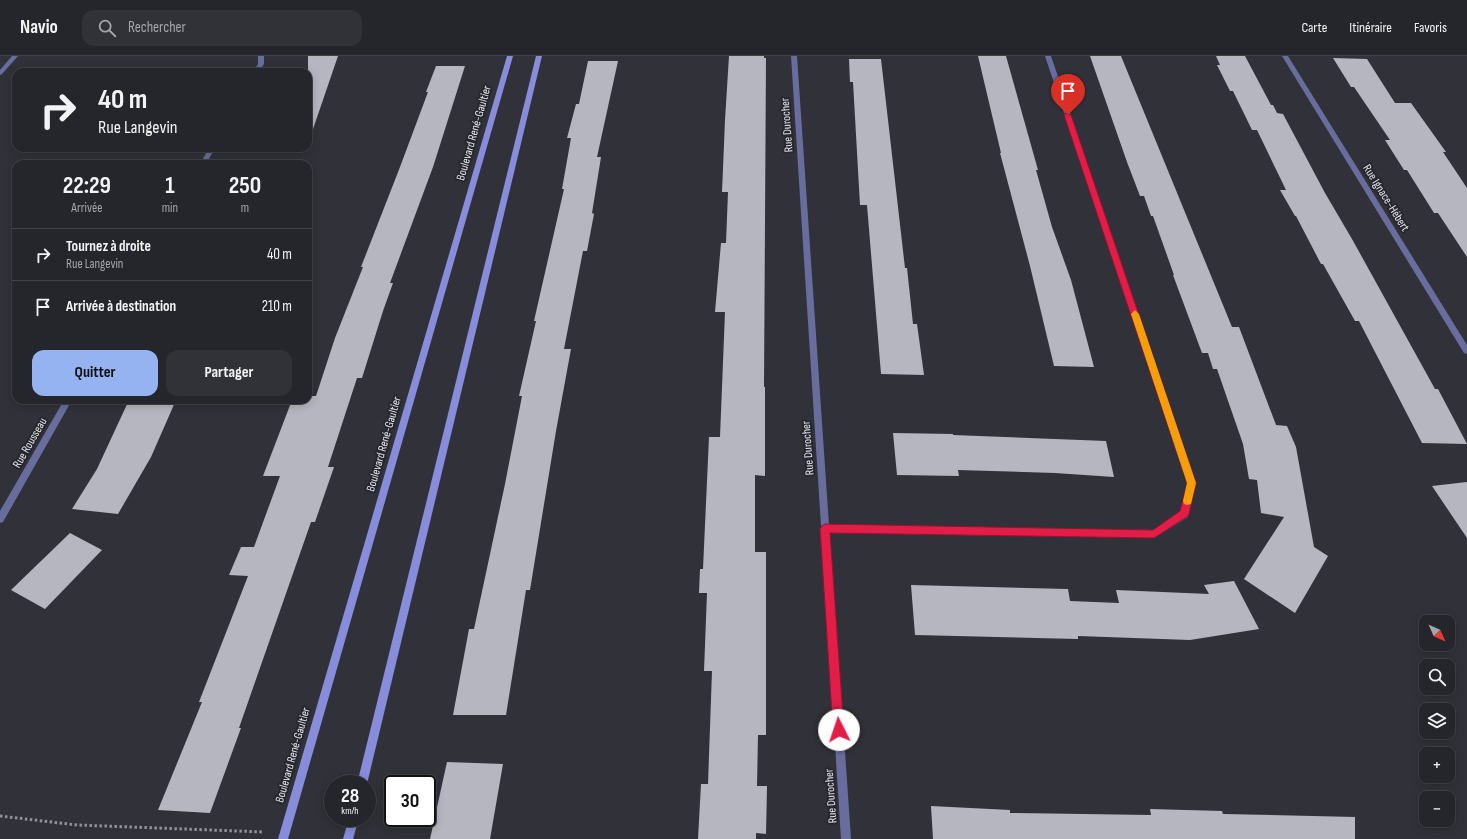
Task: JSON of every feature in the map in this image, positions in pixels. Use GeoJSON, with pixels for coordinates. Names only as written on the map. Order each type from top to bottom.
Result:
{"type":"FeatureCollection","features":[{"type":"Feature","properties":{"kind":"street"},"geometry":{"type":"LineString","coordinates":[[0,73],[15,56]]}},
{"type":"Feature","properties":{"kind":"street"},"geometry":{"type":"LineString","coordinates":[[258,68],[261,64],[261,56]]}},
{"type":"Feature","properties":{"kind":"street","name":"Boulevard René-Gaultier"},"geometry":{"type":"LineString","coordinates":[[283,836],[510,56]]}},
{"type":"Feature","properties":{"kind":"street"},"geometry":{"type":"LineString","coordinates":[[364,775],[539,56]]}},
{"type":"Feature","properties":{"kind":"street","name":"Rue Durocher"},"geometry":{"type":"LineString","coordinates":[[794,56],[846,839]]}},
{"type":"Feature","properties":{"kind":"street"},"geometry":{"type":"LineString","coordinates":[[825,529],[1154,534],[1184,514],[1192,483],[1048,56]]}},
{"type":"Feature","properties":{"kind":"street","name":"Rue Ignace-Hébert"},"geometry":{"type":"LineString","coordinates":[[1285,56],[1467,351]]}},
{"type":"Feature","properties":{"kind":"street","name":"Rue Rousseau"},"geometry":{"type":"LineString","coordinates":[[0,519],[66,404]]}},
{"type":"Feature","properties":{"kind":"street"},"geometry":{"type":"LineString","coordinates":[[348,839],[351,827]]}},
{"type":"Feature","properties":{"kind":"path"},"geometry":{"type":"LineString","coordinates":[[0,816],[77,825],[283,836]]}},
{"type":"Feature","properties":{"kind":"building"},"geometry":{"type":"Polygon","coordinates":[[[308,56],[338,56],[312,132],[312,68],[308,68],[308,56]]]}},
{"type":"Feature","properties":{"kind":"building"},"geometry":{"type":"Polygon","coordinates":[[[729,56],[764,56],[764,58],[766,58],[764,387],[765,476],[755,475],[755,552],[766,552],[766,735],[758,735],[757,786],[767,786],[766,834],[756,833],[756,839],[698,839],[701,784],[708,784],[712,671],[704,671],[707,593],[699,593],[700,569],[703,569],[709,437],[720,437],[725,312],[715,312],[721,243],[726,243],[728,192],[722,192],[729,56]]]}},
{"type":"Feature","properties":{"kind":"building"},"geometry":{"type":"Polygon","coordinates":[[[978,56],[1006,56],[1038,170],[1036,170],[1052,227],[1071,280],[1094,367],[1054,366],[1030,266],[1000,153],[978,56]]]}},
{"type":"Feature","properties":{"kind":"building"},"geometry":{"type":"Polygon","coordinates":[[[1090,56],[1121,56],[1232,327],[1239,327],[1276,425],[1287,426],[1296,447],[1314,547],[1328,556],[1295,613],[1244,579],[1284,517],[1261,513],[1257,480],[1249,479],[1243,444],[1217,369],[1213,369],[1208,353],[1202,353],[1153,216],[1151,216],[1144,196],[1140,196],[1127,162],[1090,56]]]}},
{"type":"Feature","properties":{"kind":"building"},"geometry":{"type":"Polygon","coordinates":[[[1216,56],[1245,56],[1271,105],[1273,105],[1277,113],[1283,114],[1325,193],[1435,389],[1438,389],[1467,444],[1422,443],[1359,321],[1355,321],[1280,190],[1286,190],[1257,130],[1252,130],[1233,91],[1230,91],[1217,65],[1220,65],[1216,56]]]}},
{"type":"Feature","properties":{"kind":"building"},"geometry":{"type":"Polygon","coordinates":[[[1333,58],[1367,59],[1395,103],[1411,103],[1446,152],[1443,152],[1467,188],[1467,257],[1438,213],[1434,213],[1407,170],[1404,170],[1385,140],[1390,140],[1354,87],[1351,87],[1333,58]]]}},
{"type":"Feature","properties":{"kind":"building"},"geometry":{"type":"Polygon","coordinates":[[[849,59],[881,59],[905,268],[907,268],[913,324],[917,324],[924,375],[881,374],[867,205],[860,205],[853,82],[850,82],[849,59]]]}},
{"type":"Feature","properties":{"kind":"building"},"geometry":{"type":"Polygon","coordinates":[[[588,61],[618,61],[597,157],[601,157],[592,213],[594,214],[587,251],[583,251],[564,349],[571,349],[530,590],[526,590],[506,715],[453,715],[469,629],[474,629],[505,484],[522,396],[519,396],[536,321],[534,321],[564,189],[562,189],[571,138],[567,138],[576,104],[579,104],[588,61]]]}},
{"type":"Feature","properties":{"kind":"building"},"geometry":{"type":"Polygon","coordinates":[[[436,66],[465,66],[433,167],[390,283],[393,283],[362,378],[357,378],[328,467],[334,467],[315,522],[311,522],[239,728],[241,728],[210,813],[158,810],[202,702],[199,702],[248,576],[229,575],[241,547],[254,547],[280,476],[263,476],[290,404],[312,404],[312,396],[316,396],[335,338],[363,267],[361,267],[428,92],[426,92],[436,66]]]}},
{"type":"Feature","properties":{"kind":"building"},"geometry":{"type":"Polygon","coordinates":[[[127,404],[174,404],[151,457],[118,514],[72,509],[97,469],[127,404]]]}},
{"type":"Feature","properties":{"kind":"building"},"geometry":{"type":"Polygon","coordinates":[[[893,433],[953,434],[1106,441],[1114,477],[1055,473],[958,470],[959,476],[897,475],[893,433]]]}},
{"type":"Feature","properties":{"kind":"building"},"geometry":{"type":"Polygon","coordinates":[[[1467,482],[1467,538],[1432,486],[1467,482]]]}},
{"type":"Feature","properties":{"kind":"building"},"geometry":{"type":"Polygon","coordinates":[[[70,533],[102,550],[45,609],[11,590],[70,533]]]}},
{"type":"Feature","properties":{"kind":"building"},"geometry":{"type":"Polygon","coordinates":[[[1234,581],[1259,629],[1190,640],[1078,636],[1078,639],[915,635],[911,585],[1068,589],[1070,601],[1119,603],[1116,590],[1209,594],[1204,585],[1234,581]]]}},
{"type":"Feature","properties":{"kind":"building"},"geometry":{"type":"Polygon","coordinates":[[[447,762],[503,764],[490,839],[430,839],[433,827],[436,827],[436,812],[447,762]]]}},
{"type":"Feature","properties":{"kind":"building"},"geometry":{"type":"Polygon","coordinates":[[[931,806],[1010,810],[1010,813],[1151,815],[1150,809],[1222,811],[1223,814],[1355,817],[1355,839],[933,839],[931,806]]]}},
{"type":"Feature","properties":{"kind":"slow traffic"},"geometry":{"type":"LineString","coordinates":[[1135,314],[1192,483],[1187,501]]}},
{"type":"Feature","properties":{"kind":"route"},"geometry":{"type":"LineString","coordinates":[[839,730],[825,529],[1154,534],[1184,514],[1192,483],[1068,115]]}}]}
